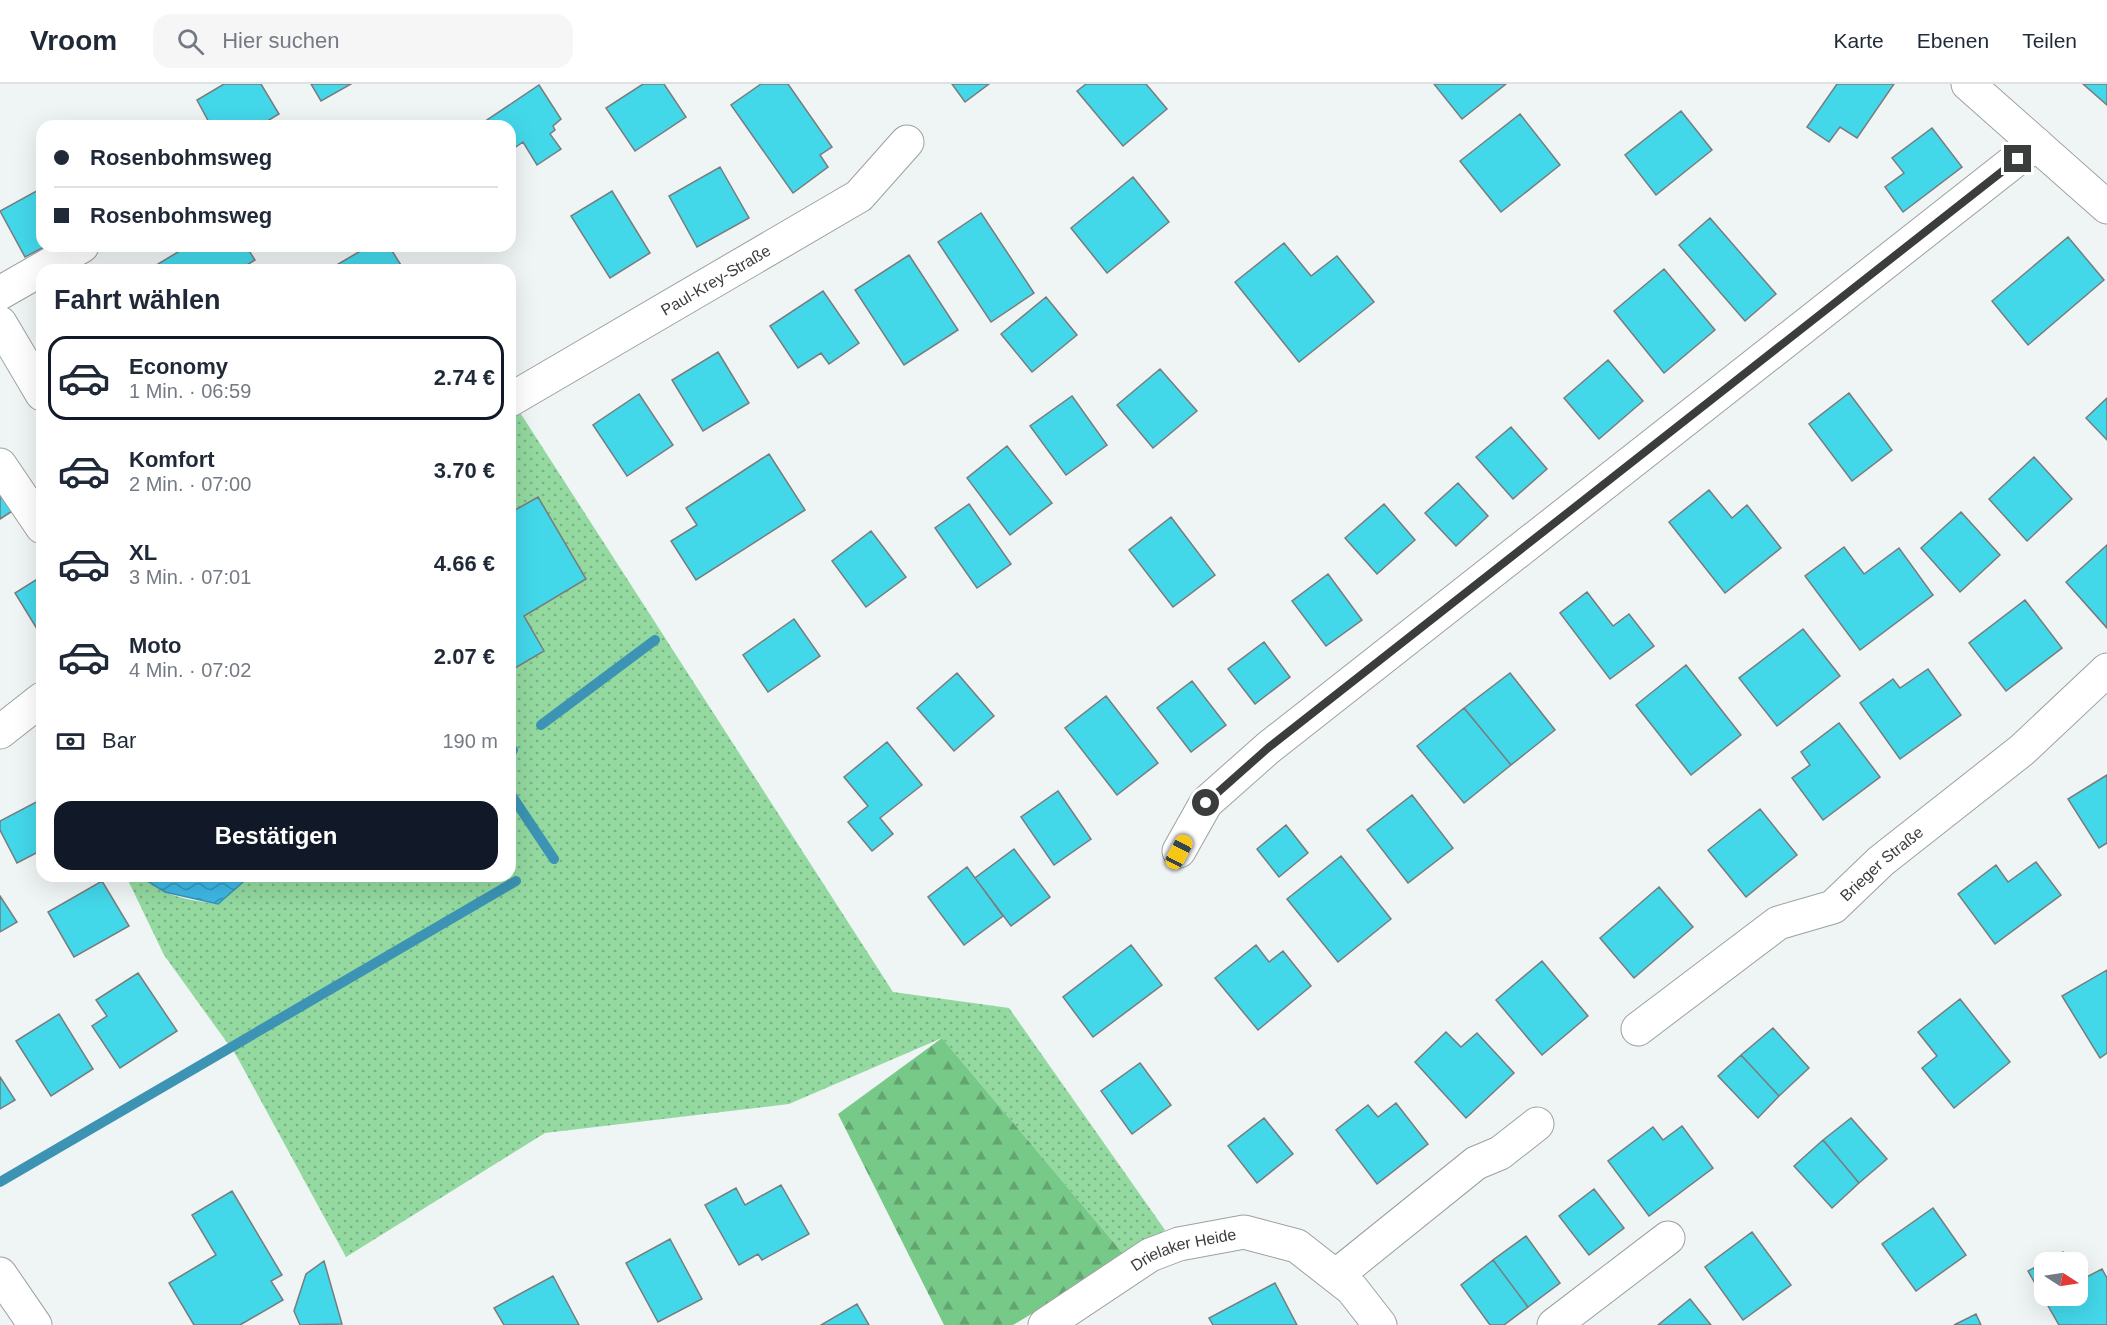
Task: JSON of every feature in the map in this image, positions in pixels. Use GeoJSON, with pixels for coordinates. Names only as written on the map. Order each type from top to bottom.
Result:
{"type":"FeatureCollection","features":[{"type":"Feature","properties":{"kind":"street"},"geometry":{"type":"LineString","coordinates":[[1968,84],[2107,207]]}},
{"type":"Feature","properties":{"kind":"street","name":"Paul-Krey-Straße"},"geometry":{"type":"LineString","coordinates":[[516,396],[859,196],[907,142]]}},
{"type":"Feature","properties":{"kind":"street"},"geometry":{"type":"LineString","coordinates":[[1179,852],[1206,803],[1268,748],[2036,144]]}},
{"type":"Feature","properties":{"kind":"street"},"geometry":{"type":"LineString","coordinates":[[51,264],[72,252]]}},
{"type":"Feature","properties":{"kind":"street"},"geometry":{"type":"LineString","coordinates":[[0,293],[36,272]]}},
{"type":"Feature","properties":{"kind":"street"},"geometry":{"type":"LineString","coordinates":[[0,323],[36,384]]}},
{"type":"Feature","properties":{"kind":"street"},"geometry":{"type":"LineString","coordinates":[[0,465],[36,518]]}},
{"type":"Feature","properties":{"kind":"street","name":"Brieger Straße"},"geometry":{"type":"LineString","coordinates":[[1638,1029],[1778,923],[1833,907],[1881,861],[2022,750],[2107,670]]}},
{"type":"Feature","properties":{"kind":"street"},"geometry":{"type":"LineString","coordinates":[[0,732],[36,704]]}},
{"type":"Feature","properties":{"kind":"street"},"geometry":{"type":"LineString","coordinates":[[1337,1275],[1476,1163],[1500,1153],[1537,1124]]}},
{"type":"Feature","properties":{"kind":"street","name":"Drielaker Heide"},"geometry":{"type":"LineString","coordinates":[[1045,1325],[1150,1255],[1179,1244],[1244,1232],[1297,1246],[1352,1289],[1380,1325]]}},
{"type":"Feature","properties":{"kind":"street"},"geometry":{"type":"LineString","coordinates":[[1554,1325],[1668,1238]]}},
{"type":"Feature","properties":{"kind":"street"},"geometry":{"type":"LineString","coordinates":[[0,1274],[35,1325]]}},
{"type":"Feature","properties":{"kind":"green space"},"geometry":{"type":"Polygon","coordinates":[[[516,406],[893,992],[1009,1008],[1165,1230],[1126,1257],[942,1038],[789,1104],[545,1133],[346,1257],[236,1055],[164,955],[129,882],[147,882],[178,897],[218,904],[243,882],[516,882],[516,406]]]}},
{"type":"Feature","properties":{"kind":"green space"},"geometry":{"type":"Polygon","coordinates":[[[942,1038],[1126,1257],[1013,1325],[944,1325],[838,1114],[942,1038]]]}},
{"type":"Feature","properties":{"kind":"water"},"geometry":{"type":"Polygon","coordinates":[[[149,882],[243,882],[218,904],[165,892],[149,882]]]}},
{"type":"Feature","properties":{"kind":"building"},"geometry":{"type":"Polygon","coordinates":[[[224,84],[261,84],[279,114],[269,120],[208,120],[197,100],[224,84]]]}},
{"type":"Feature","properties":{"kind":"building"},"geometry":{"type":"Polygon","coordinates":[[[311,84],[351,84],[321,101],[311,84]]]}},
{"type":"Feature","properties":{"kind":"building"},"geometry":{"type":"Polygon","coordinates":[[[643,84],[664,84],[686,117],[635,151],[606,108],[643,84]]]}},
{"type":"Feature","properties":{"kind":"building"},"geometry":{"type":"Polygon","coordinates":[[[761,84],[788,84],[832,147],[820,155],[828,167],[793,193],[731,105],[761,84]]]}},
{"type":"Feature","properties":{"kind":"building"},"geometry":{"type":"Polygon","coordinates":[[[952,84],[989,84],[965,102],[952,84]]]}},
{"type":"Feature","properties":{"kind":"building"},"geometry":{"type":"Polygon","coordinates":[[[1086,84],[1146,84],[1167,109],[1123,146],[1077,91],[1086,84]]]}},
{"type":"Feature","properties":{"kind":"building"},"geometry":{"type":"Polygon","coordinates":[[[1434,84],[1506,84],[1462,119],[1434,84]]]}},
{"type":"Feature","properties":{"kind":"building"},"geometry":{"type":"Polygon","coordinates":[[[1837,84],[1894,84],[1857,138],[1840,127],[1829,142],[1807,127],[1837,84]]]}},
{"type":"Feature","properties":{"kind":"building"},"geometry":{"type":"Polygon","coordinates":[[[2083,84],[2107,84],[2107,105],[2083,84]]]}},
{"type":"Feature","properties":{"kind":"building"},"geometry":{"type":"Polygon","coordinates":[[[539,85],[561,119],[553,126],[555,130],[550,134],[561,149],[537,165],[523,142],[516,147],[516,120],[487,120],[539,85]]]}},
{"type":"Feature","properties":{"kind":"building"},"geometry":{"type":"Polygon","coordinates":[[[1681,111],[1712,150],[1656,195],[1625,155],[1681,111]]]}},
{"type":"Feature","properties":{"kind":"building"},"geometry":{"type":"Polygon","coordinates":[[[1520,114],[1560,165],[1501,212],[1460,161],[1520,114]]]}},
{"type":"Feature","properties":{"kind":"building"},"geometry":{"type":"Polygon","coordinates":[[[1932,128],[1962,167],[1903,212],[1885,187],[1904,173],[1892,158],[1932,128]]]}},
{"type":"Feature","properties":{"kind":"building"},"geometry":{"type":"Polygon","coordinates":[[[720,167],[749,218],[697,247],[669,196],[720,167]]]}},
{"type":"Feature","properties":{"kind":"building"},"geometry":{"type":"Polygon","coordinates":[[[1133,177],[1169,222],[1107,273],[1071,228],[1133,177]]]}},
{"type":"Feature","properties":{"kind":"building"},"geometry":{"type":"Polygon","coordinates":[[[36,191],[36,251],[25,257],[0,211],[36,191]]]}},
{"type":"Feature","properties":{"kind":"building"},"geometry":{"type":"Polygon","coordinates":[[[612,191],[650,253],[610,278],[571,216],[612,191]]]}},
{"type":"Feature","properties":{"kind":"building"},"geometry":{"type":"Polygon","coordinates":[[[981,213],[1034,293],[991,322],[938,242],[981,213]]]}},
{"type":"Feature","properties":{"kind":"building"},"geometry":{"type":"Polygon","coordinates":[[[1710,218],[1776,294],[1745,321],[1679,245],[1710,218]]]}},
{"type":"Feature","properties":{"kind":"building"},"geometry":{"type":"Polygon","coordinates":[[[2068,237],[2104,280],[2028,345],[1992,301],[2068,237]]]}},
{"type":"Feature","properties":{"kind":"building"},"geometry":{"type":"Polygon","coordinates":[[[1284,243],[1311,276],[1337,256],[1374,302],[1299,362],[1235,282],[1284,243]]]}},
{"type":"Feature","properties":{"kind":"building"},"geometry":{"type":"Polygon","coordinates":[[[178,252],[250,252],[255,260],[249,264],[158,264],[178,252]]]}},
{"type":"Feature","properties":{"kind":"building"},"geometry":{"type":"Polygon","coordinates":[[[359,252],[393,252],[400,264],[338,264],[359,252]]]}},
{"type":"Feature","properties":{"kind":"building"},"geometry":{"type":"Polygon","coordinates":[[[909,255],[958,330],[904,365],[855,290],[909,255]]]}},
{"type":"Feature","properties":{"kind":"building"},"geometry":{"type":"Polygon","coordinates":[[[1664,269],[1715,330],[1664,373],[1614,311],[1664,269]]]}},
{"type":"Feature","properties":{"kind":"building"},"geometry":{"type":"Polygon","coordinates":[[[823,291],[859,343],[829,364],[821,353],[798,368],[770,326],[823,291]]]}},
{"type":"Feature","properties":{"kind":"building"},"geometry":{"type":"Polygon","coordinates":[[[1046,297],[1077,335],[1032,372],[1001,334],[1046,297]]]}},
{"type":"Feature","properties":{"kind":"building"},"geometry":{"type":"Polygon","coordinates":[[[718,352],[749,403],[703,431],[672,380],[718,352]]]}},
{"type":"Feature","properties":{"kind":"building"},"geometry":{"type":"Polygon","coordinates":[[[1608,360],[1643,401],[1599,439],[1564,398],[1608,360]]]}},
{"type":"Feature","properties":{"kind":"building"},"geometry":{"type":"Polygon","coordinates":[[[1160,369],[1197,411],[1153,448],[1117,405],[1160,369]]]}},
{"type":"Feature","properties":{"kind":"building"},"geometry":{"type":"Polygon","coordinates":[[[1849,393],[1892,450],[1852,481],[1809,424],[1849,393]]]}},
{"type":"Feature","properties":{"kind":"building"},"geometry":{"type":"Polygon","coordinates":[[[639,394],[673,445],[627,476],[593,425],[639,394]]]}},
{"type":"Feature","properties":{"kind":"building"},"geometry":{"type":"Polygon","coordinates":[[[1072,396],[1107,445],[1066,475],[1030,426],[1072,396]]]}},
{"type":"Feature","properties":{"kind":"building"},"geometry":{"type":"Polygon","coordinates":[[[2107,398],[2107,440],[2086,418],[2107,398]]]}},
{"type":"Feature","properties":{"kind":"building"},"geometry":{"type":"Polygon","coordinates":[[[1511,427],[1547,469],[1513,499],[1476,457],[1511,427]]]}},
{"type":"Feature","properties":{"kind":"building"},"geometry":{"type":"Polygon","coordinates":[[[1007,446],[1052,503],[1010,535],[967,478],[1007,446]]]}},
{"type":"Feature","properties":{"kind":"building"},"geometry":{"type":"Polygon","coordinates":[[[769,454],[805,510],[696,580],[671,541],[697,525],[686,508],[769,454]]]}},
{"type":"Feature","properties":{"kind":"building"},"geometry":{"type":"Polygon","coordinates":[[[2034,457],[2072,499],[2027,541],[1989,499],[2034,457]]]}},
{"type":"Feature","properties":{"kind":"building"},"geometry":{"type":"Polygon","coordinates":[[[1458,483],[1488,516],[1456,546],[1425,513],[1458,483]]]}},
{"type":"Feature","properties":{"kind":"building"},"geometry":{"type":"Polygon","coordinates":[[[0,489],[14,510],[0,519],[0,489]]]}},
{"type":"Feature","properties":{"kind":"building"},"geometry":{"type":"Polygon","coordinates":[[[1709,490],[1732,518],[1747,505],[1781,548],[1725,593],[1669,522],[1709,490]]]}},
{"type":"Feature","properties":{"kind":"building"},"geometry":{"type":"Polygon","coordinates":[[[538,497],[586,579],[524,616],[544,651],[516,667],[516,510],[538,497]]]}},
{"type":"Feature","properties":{"kind":"building"},"geometry":{"type":"Polygon","coordinates":[[[969,504],[1011,564],[977,588],[935,528],[969,504]]]}},
{"type":"Feature","properties":{"kind":"building"},"geometry":{"type":"Polygon","coordinates":[[[1384,504],[1415,540],[1377,574],[1345,538],[1384,504]]]}},
{"type":"Feature","properties":{"kind":"building"},"geometry":{"type":"Polygon","coordinates":[[[1961,512],[2000,555],[1960,592],[1921,548],[1961,512]]]}},
{"type":"Feature","properties":{"kind":"building"},"geometry":{"type":"Polygon","coordinates":[[[1171,517],[1215,575],[1173,607],[1129,550],[1171,517]]]}},
{"type":"Feature","properties":{"kind":"building"},"geometry":{"type":"Polygon","coordinates":[[[871,531],[906,577],[866,607],[832,561],[871,531]]]}},
{"type":"Feature","properties":{"kind":"building"},"geometry":{"type":"Polygon","coordinates":[[[2107,545],[2107,628],[2066,582],[2107,545]]]}},
{"type":"Feature","properties":{"kind":"building"},"geometry":{"type":"Polygon","coordinates":[[[1844,547],[1864,574],[1899,548],[1933,595],[1860,650],[1805,576],[1844,547]]]}},
{"type":"Feature","properties":{"kind":"building"},"geometry":{"type":"Polygon","coordinates":[[[1328,574],[1362,620],[1326,646],[1292,601],[1328,574]]]}},
{"type":"Feature","properties":{"kind":"building"},"geometry":{"type":"Polygon","coordinates":[[[36,580],[36,627],[15,593],[36,580]]]}},
{"type":"Feature","properties":{"kind":"building"},"geometry":{"type":"Polygon","coordinates":[[[1587,592],[1613,626],[1629,614],[1654,646],[1610,679],[1560,613],[1587,592]]]}},
{"type":"Feature","properties":{"kind":"building"},"geometry":{"type":"Polygon","coordinates":[[[2025,600],[2062,648],[2006,691],[1969,643],[2025,600]]]}},
{"type":"Feature","properties":{"kind":"building"},"geometry":{"type":"Polygon","coordinates":[[[794,619],[820,656],[768,692],[743,655],[794,619]]]}},
{"type":"Feature","properties":{"kind":"building"},"geometry":{"type":"Polygon","coordinates":[[[1803,629],[1840,676],[1777,726],[1739,678],[1803,629]]]}},
{"type":"Feature","properties":{"kind":"building"},"geometry":{"type":"Polygon","coordinates":[[[1264,642],[1290,677],[1255,704],[1228,669],[1264,642]]]}},
{"type":"Feature","properties":{"kind":"building"},"geometry":{"type":"Polygon","coordinates":[[[1686,665],[1741,735],[1691,775],[1636,705],[1686,665]]]}},
{"type":"Feature","properties":{"kind":"building"},"geometry":{"type":"Polygon","coordinates":[[[1928,669],[1961,715],[1900,759],[1860,703],[1893,679],[1900,688],[1928,669]]]}},
{"type":"Feature","properties":{"kind":"building"},"geometry":{"type":"Polygon","coordinates":[[[957,673],[994,716],[954,751],[917,708],[957,673]]]}},
{"type":"Feature","properties":{"kind":"building"},"geometry":{"type":"Polygon","coordinates":[[[1510,673],[1555,730],[1511,765],[1464,708],[1510,673]]]}},
{"type":"Feature","properties":{"kind":"building"},"geometry":{"type":"Polygon","coordinates":[[[1192,681],[1226,725],[1191,752],[1157,708],[1192,681]]]}},
{"type":"Feature","properties":{"kind":"building"},"geometry":{"type":"Polygon","coordinates":[[[1106,696],[1158,763],[1117,795],[1065,728],[1106,696]]]}},
{"type":"Feature","properties":{"kind":"building"},"geometry":{"type":"Polygon","coordinates":[[[1464,708],[1511,765],[1464,803],[1417,746],[1464,708]]]}},
{"type":"Feature","properties":{"kind":"building"},"geometry":{"type":"Polygon","coordinates":[[[1839,723],[1880,777],[1823,820],[1792,778],[1810,765],[1801,752],[1839,723]]]}},
{"type":"Feature","properties":{"kind":"building"},"geometry":{"type":"Polygon","coordinates":[[[887,742],[922,785],[880,818],[893,834],[872,851],[848,822],[868,806],[844,777],[887,742]]]}},
{"type":"Feature","properties":{"kind":"building"},"geometry":{"type":"Polygon","coordinates":[[[2107,775],[2107,843],[2099,848],[2068,799],[2107,775]]]}},
{"type":"Feature","properties":{"kind":"building"},"geometry":{"type":"Polygon","coordinates":[[[1058,791],[1091,839],[1054,865],[1021,817],[1058,791]]]}},
{"type":"Feature","properties":{"kind":"building"},"geometry":{"type":"Polygon","coordinates":[[[1412,795],[1453,848],[1408,883],[1367,830],[1412,795]]]}},
{"type":"Feature","properties":{"kind":"building"},"geometry":{"type":"Polygon","coordinates":[[[36,802],[36,853],[17,863],[0,830],[0,821],[36,802]]]}},
{"type":"Feature","properties":{"kind":"building"},"geometry":{"type":"Polygon","coordinates":[[[1760,809],[1797,855],[1746,897],[1708,850],[1760,809]]]}},
{"type":"Feature","properties":{"kind":"building"},"geometry":{"type":"Polygon","coordinates":[[[1286,825],[1308,853],[1279,877],[1257,849],[1286,825]]]}},
{"type":"Feature","properties":{"kind":"building"},"geometry":{"type":"Polygon","coordinates":[[[1014,849],[1050,897],[1011,926],[975,878],[1014,849]]]}},
{"type":"Feature","properties":{"kind":"building"},"geometry":{"type":"Polygon","coordinates":[[[1341,856],[1391,919],[1338,962],[1287,899],[1341,856]]]}},
{"type":"Feature","properties":{"kind":"building"},"geometry":{"type":"Polygon","coordinates":[[[2036,862],[2061,895],[1995,944],[1958,894],[1996,865],[2008,882],[2036,862]]]}},
{"type":"Feature","properties":{"kind":"building"},"geometry":{"type":"Polygon","coordinates":[[[967,867],[1003,916],[964,945],[928,897],[967,867]]]}},
{"type":"Feature","properties":{"kind":"building"},"geometry":{"type":"Polygon","coordinates":[[[103,882],[129,926],[74,957],[48,912],[103,882]]]}},
{"type":"Feature","properties":{"kind":"building"},"geometry":{"type":"Polygon","coordinates":[[[1659,887],[1693,927],[1634,978],[1600,938],[1659,887]]]}},
{"type":"Feature","properties":{"kind":"building"},"geometry":{"type":"Polygon","coordinates":[[[0,896],[17,922],[0,932],[0,896]]]}},
{"type":"Feature","properties":{"kind":"building"},"geometry":{"type":"Polygon","coordinates":[[[1131,945],[1162,985],[1093,1037],[1063,997],[1131,945]]]}},
{"type":"Feature","properties":{"kind":"building"},"geometry":{"type":"Polygon","coordinates":[[[1256,945],[1269,962],[1283,951],[1311,986],[1258,1030],[1215,978],[1256,945]]]}},
{"type":"Feature","properties":{"kind":"building"},"geometry":{"type":"Polygon","coordinates":[[[1542,961],[1588,1016],[1542,1055],[1496,1000],[1542,961]]]}},
{"type":"Feature","properties":{"kind":"building"},"geometry":{"type":"Polygon","coordinates":[[[2107,970],[2107,1053],[2100,1058],[2062,996],[2107,970]]]}},
{"type":"Feature","properties":{"kind":"building"},"geometry":{"type":"Polygon","coordinates":[[[138,973],[177,1031],[120,1068],[92,1026],[107,1016],[96,1000],[138,973]]]}},
{"type":"Feature","properties":{"kind":"building"},"geometry":{"type":"Polygon","coordinates":[[[1960,999],[2010,1062],[1954,1108],[1922,1068],[1937,1056],[1918,1032],[1960,999]]]}},
{"type":"Feature","properties":{"kind":"building"},"geometry":{"type":"Polygon","coordinates":[[[59,1014],[93,1069],[51,1096],[16,1041],[59,1014]]]}},
{"type":"Feature","properties":{"kind":"building"},"geometry":{"type":"Polygon","coordinates":[[[1773,1028],[1809,1068],[1779,1096],[1741,1055],[1773,1028]]]}},
{"type":"Feature","properties":{"kind":"building"},"geometry":{"type":"Polygon","coordinates":[[[1446,1032],[1461,1047],[1477,1033],[1514,1073],[1466,1118],[1415,1062],[1446,1032]]]}},
{"type":"Feature","properties":{"kind":"building"},"geometry":{"type":"Polygon","coordinates":[[[1741,1055],[1779,1096],[1758,1118],[1718,1076],[1741,1055]]]}},
{"type":"Feature","properties":{"kind":"building"},"geometry":{"type":"Polygon","coordinates":[[[1140,1063],[1171,1105],[1132,1134],[1101,1091],[1140,1063]]]}},
{"type":"Feature","properties":{"kind":"building"},"geometry":{"type":"Polygon","coordinates":[[[0,1077],[15,1100],[0,1109],[0,1077]]]}},
{"type":"Feature","properties":{"kind":"building"},"geometry":{"type":"Polygon","coordinates":[[[1396,1103],[1428,1144],[1377,1184],[1336,1130],[1368,1105],[1378,1117],[1396,1103]]]}},
{"type":"Feature","properties":{"kind":"building"},"geometry":{"type":"Polygon","coordinates":[[[1264,1118],[1293,1154],[1257,1183],[1228,1146],[1264,1118]]]}},
{"type":"Feature","properties":{"kind":"building"},"geometry":{"type":"Polygon","coordinates":[[[1851,1118],[1887,1159],[1859,1183],[1823,1140],[1851,1118]]]}},
{"type":"Feature","properties":{"kind":"building"},"geometry":{"type":"Polygon","coordinates":[[[1682,1126],[1713,1168],[1649,1216],[1608,1161],[1653,1127],[1663,1140],[1682,1126]]]}},
{"type":"Feature","properties":{"kind":"building"},"geometry":{"type":"Polygon","coordinates":[[[1823,1140],[1859,1183],[1832,1208],[1794,1166],[1823,1140]]]}},
{"type":"Feature","properties":{"kind":"building"},"geometry":{"type":"Polygon","coordinates":[[[781,1185],[809,1234],[762,1260],[758,1254],[739,1265],[705,1205],[736,1188],[745,1205],[781,1185]]]}},
{"type":"Feature","properties":{"kind":"building"},"geometry":{"type":"Polygon","coordinates":[[[1594,1189],[1624,1228],[1589,1255],[1559,1216],[1594,1189]]]}},
{"type":"Feature","properties":{"kind":"building"},"geometry":{"type":"Polygon","coordinates":[[[232,1191],[282,1275],[271,1281],[283,1300],[240,1325],[194,1325],[169,1283],[216,1255],[192,1215],[232,1191]]]}},
{"type":"Feature","properties":{"kind":"building"},"geometry":{"type":"Polygon","coordinates":[[[1933,1208],[1966,1255],[1916,1291],[1882,1244],[1933,1208]]]}},
{"type":"Feature","properties":{"kind":"building"},"geometry":{"type":"Polygon","coordinates":[[[1752,1232],[1791,1285],[1743,1320],[1705,1267],[1752,1232]]]}},
{"type":"Feature","properties":{"kind":"building"},"geometry":{"type":"Polygon","coordinates":[[[1526,1236],[1560,1283],[1528,1307],[1493,1260],[1526,1236]]]}},
{"type":"Feature","properties":{"kind":"building"},"geometry":{"type":"Polygon","coordinates":[[[670,1239],[702,1299],[658,1322],[626,1263],[670,1239]]]}},
{"type":"Feature","properties":{"kind":"building"},"geometry":{"type":"Polygon","coordinates":[[[1493,1260],[1528,1307],[1504,1325],[1490,1325],[1461,1285],[1493,1260]]]}},
{"type":"Feature","properties":{"kind":"building"},"geometry":{"type":"Polygon","coordinates":[[[324,1261],[342,1324],[300,1325],[294,1311],[306,1274],[324,1261]]]}},
{"type":"Feature","properties":{"kind":"building"},"geometry":{"type":"Polygon","coordinates":[[[2034,1268],[2034,1281],[2028,1271],[2034,1268]]]}},
{"type":"Feature","properties":{"kind":"building"},"geometry":{"type":"Polygon","coordinates":[[[2102,1269],[2107,1278],[2107,1325],[2059,1325],[2048,1306],[2088,1306],[2088,1276],[2102,1269]]]}},
{"type":"Feature","properties":{"kind":"building"},"geometry":{"type":"Polygon","coordinates":[[[553,1276],[579,1325],[504,1325],[494,1308],[553,1276]]]}},
{"type":"Feature","properties":{"kind":"building"},"geometry":{"type":"Polygon","coordinates":[[[1275,1283],[1297,1325],[1213,1325],[1209,1318],[1275,1283]]]}},
{"type":"Feature","properties":{"kind":"building"},"geometry":{"type":"Polygon","coordinates":[[[1690,1299],[1711,1325],[1658,1325],[1690,1299]]]}},
{"type":"Feature","properties":{"kind":"building"},"geometry":{"type":"Polygon","coordinates":[[[857,1304],[869,1325],[821,1325],[857,1304]]]}},
{"type":"Feature","properties":{"kind":"building"},"geometry":{"type":"Polygon","coordinates":[[[1976,1314],[1981,1325],[1954,1325],[1976,1314]]]}},
{"type":"Feature","properties":{"kind":"waterway"},"geometry":{"type":"LineString","coordinates":[[541,725],[655,640]]}},
{"type":"Feature","properties":{"kind":"waterway"},"geometry":{"type":"LineString","coordinates":[[516,802],[554,859]]}},
{"type":"Feature","properties":{"kind":"waterway"},"geometry":{"type":"LineString","coordinates":[[0,1182],[514,882]]}},
{"type":"Feature","properties":{"kind":"route"},"geometry":{"type":"LineString","coordinates":[[1206,803],[1268,748],[2018,159]]}}]}
